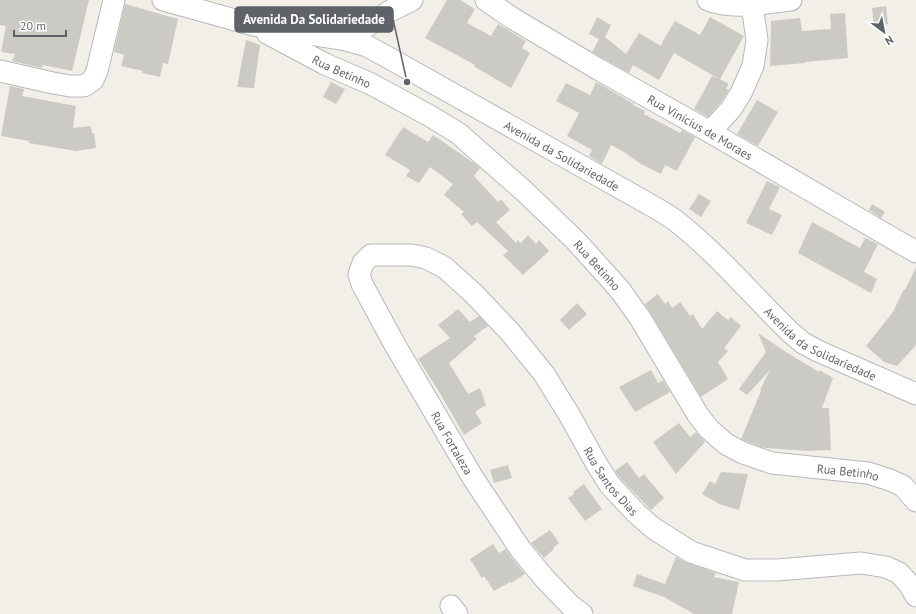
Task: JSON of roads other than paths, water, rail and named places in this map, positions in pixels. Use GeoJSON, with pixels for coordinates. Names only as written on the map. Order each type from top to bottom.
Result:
{"type":"FeatureCollection","features":[{"type":"Feature","properties":{"kind":"street"},"geometry":{"type":"LineString","coordinates":[[0,71],[53,83],[70,86],[84,86],[93,80],[97,71],[114,0]]}},
{"type":"Feature","properties":{"kind":"street","name":"Avenida da Solidariedade"},"geometry":{"type":"LineString","coordinates":[[163,0],[253,25],[346,40],[367,46],[647,203],[674,220],[698,239],[790,332],[803,342],[818,351],[916,394]]}},
{"type":"Feature","properties":{"kind":"street"},"geometry":{"type":"LineString","coordinates":[[346,40],[390,11],[412,0]]}},
{"type":"Feature","properties":{"kind":"street","name":"Rua Vinícius de Moraes"},"geometry":{"type":"LineString","coordinates":[[486,0],[512,18],[598,69],[710,132],[916,252]]}},
{"type":"Feature","properties":{"kind":"street"},"geometry":{"type":"LineString","coordinates":[[708,0],[726,5],[752,5],[791,0]]}},
{"type":"Feature","properties":{"kind":"street"},"geometry":{"type":"LineString","coordinates":[[710,132],[731,109],[741,93],[753,66],[757,40],[752,5]]}},
{"type":"Feature","properties":{"kind":"street","name":"Rua Betinho"},"geometry":{"type":"LineString","coordinates":[[253,25],[325,64],[371,84],[458,133],[524,191],[576,241],[620,290],[640,318],[698,415],[709,429],[726,444],[743,453],[772,462],[868,473],[903,486],[916,501]]}},
{"type":"Feature","properties":{"kind":"street","name":"Rua Santos Dias"},"geometry":{"type":"LineString","coordinates":[[371,256],[412,255],[426,258],[444,267],[473,293],[510,332],[544,374],[610,485],[636,513],[665,536],[691,552],[745,570],[777,570],[861,563],[886,566],[899,573],[909,584],[916,596]]}},
{"type":"Feature","properties":{"kind":"street","name":"Rua Fortaleza"},"geometry":{"type":"LineString","coordinates":[[371,256],[363,263],[359,274],[362,284],[395,345],[469,471],[521,550],[545,579],[571,606],[582,614]]}},
{"type":"Feature","properties":{"kind":"place","name":"Avenida Da Solidariedade"},"geometry":{"type":"Point","coordinates":[407,82]}}]}
